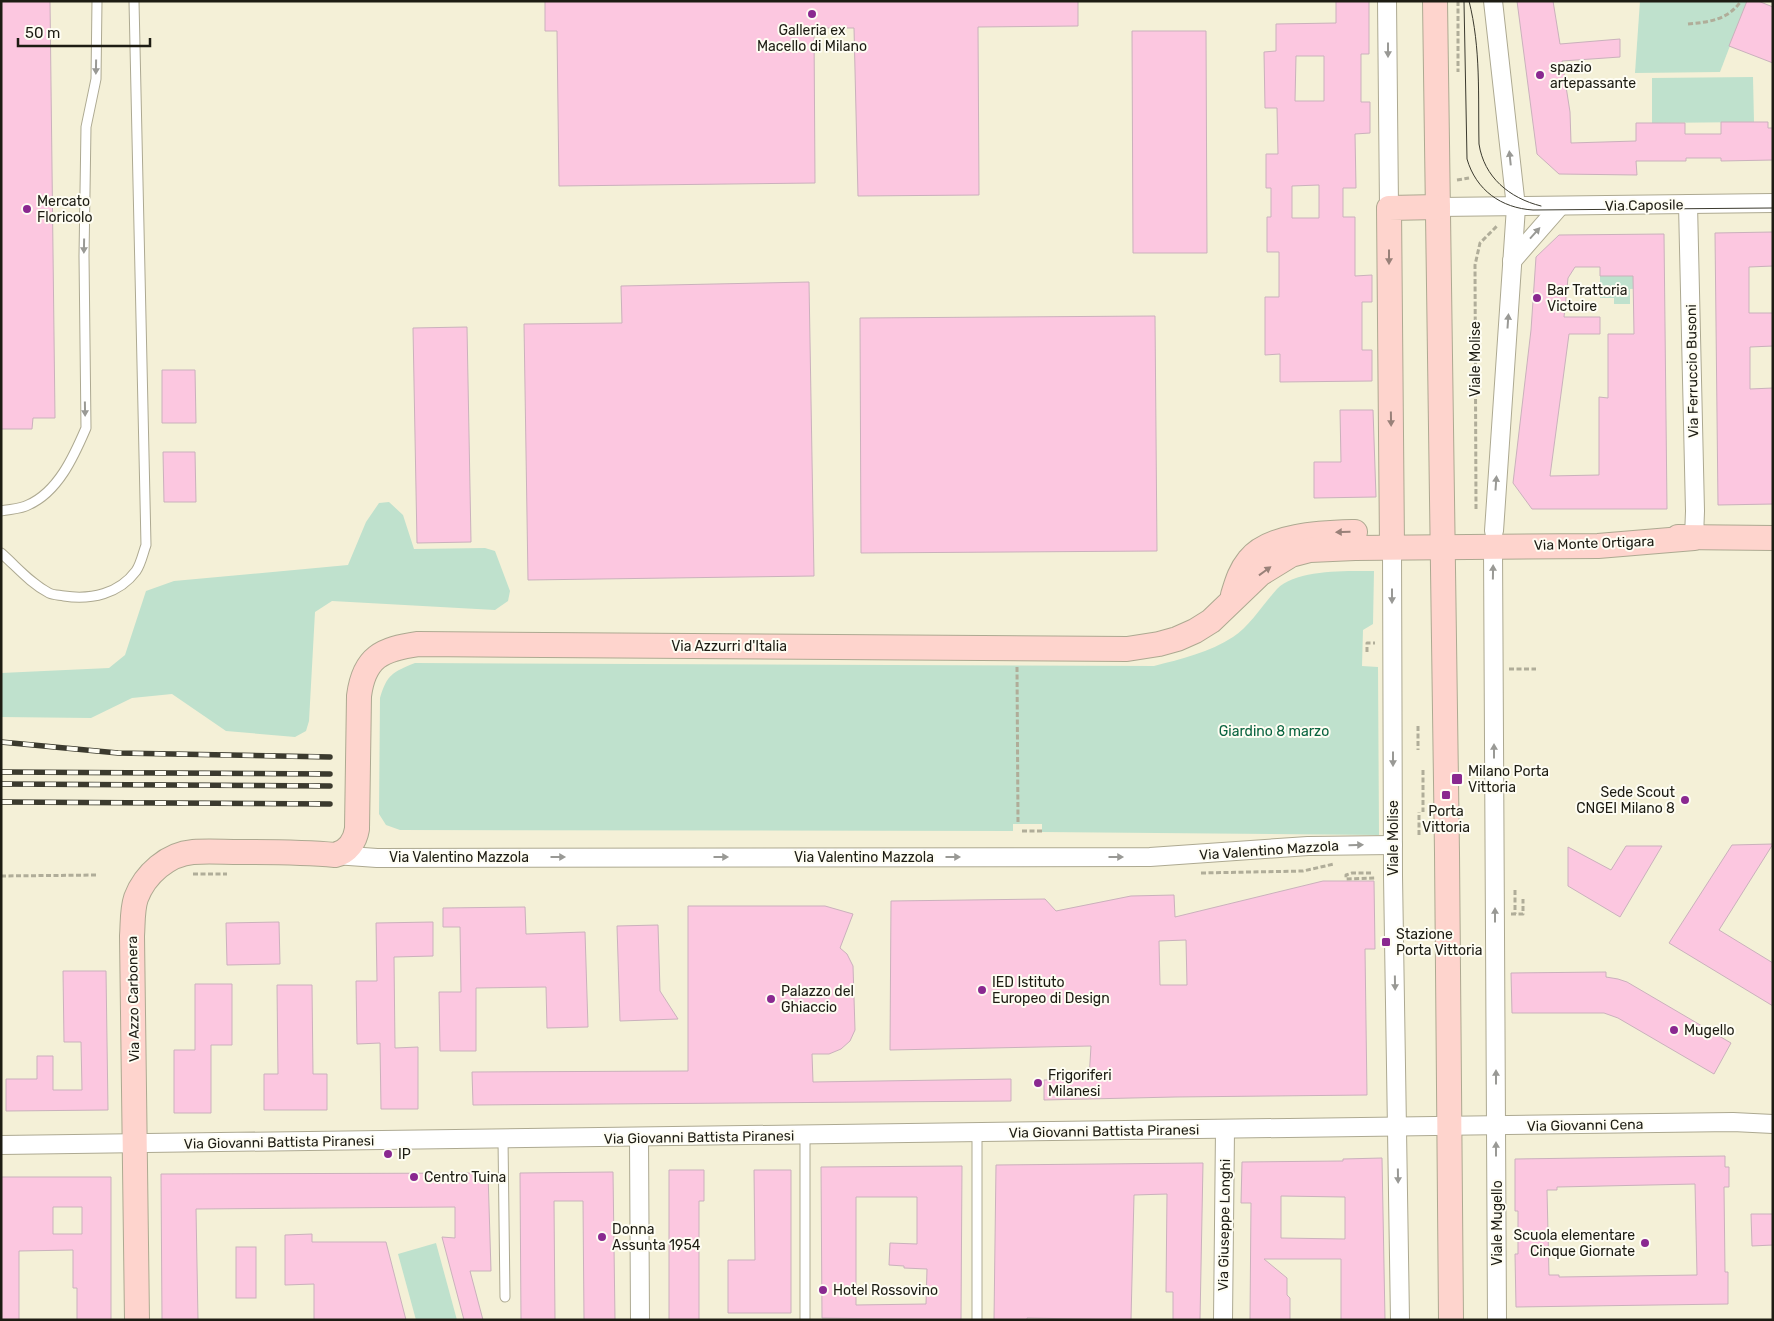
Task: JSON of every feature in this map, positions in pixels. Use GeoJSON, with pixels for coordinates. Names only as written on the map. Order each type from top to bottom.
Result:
{"type":"FeatureCollection","features":[{"type":"Feature","properties":{"kind":"street","name":"Viale Molise"},"geometry":{"type":"LineString","coordinates":[[1387,1],[1397,1128]]}},
{"type":"Feature","properties":{"kind":"street"},"geometry":{"type":"LineString","coordinates":[[1435,1],[1451,1320]]}},
{"type":"Feature","properties":{"kind":"street","name":"Viale Molise"},"geometry":{"type":"LineString","coordinates":[[1494,1],[1516,206],[1488,532],[1496,1126]]}},
{"type":"Feature","properties":{"kind":"street","name":"Via Caposile"},"geometry":{"type":"LineString","coordinates":[[1516,206],[1773,203]]}},
{"type":"Feature","properties":{"kind":"street","name":"Via Ferruccio Busoni"},"geometry":{"type":"LineString","coordinates":[[1688,204],[1694,538]]}},
{"type":"Feature","properties":{"kind":"street"},"geometry":{"type":"LineString","coordinates":[[1729,204],[1755,215],[1773,215]]}},
{"type":"Feature","properties":{"kind":"street"},"geometry":{"type":"LineString","coordinates":[[1389,208],[1516,206]]}},
{"type":"Feature","properties":{"kind":"street"},"geometry":{"type":"LineString","coordinates":[[1512,261],[1560,206]]}},
{"type":"Feature","properties":{"kind":"street","name":"Via Monte Ortigara"},"geometry":{"type":"LineString","coordinates":[[1488,532],[1600,531],[1694,538],[1773,538]]}},
{"type":"Feature","properties":{"kind":"street"},"geometry":{"type":"LineString","coordinates":[[1392,540],[1442,539],[1488,532]]}},
{"type":"Feature","properties":{"kind":"street","name":"Via Azzurri d'Italia"},"geometry":{"type":"LineString","coordinates":[[335,855],[346,850],[354,841],[357,829],[359,696],[361,680],[368,666],[378,656],[393,648],[418,644],[436,644],[1127,649],[1177,639],[1211,621],[1230,604],[1240,574],[1250,558],[1263,548],[1301,535],[1320,533],[1392,540]]}},
{"type":"Feature","properties":{"kind":"street","name":"Via Azzurri d'Italia"},"geometry":{"type":"LineString","coordinates":[[297,852],[321,849],[338,841],[351,824],[356,810]]}},
{"type":"Feature","properties":{"kind":"street","name":"Via Valentino Mazzola"},"geometry":{"type":"LineString","coordinates":[[335,855],[377,858],[1150,857],[1308,846],[1393,846]]}},
{"type":"Feature","properties":{"kind":"street","name":"Via Azzo Carbonera"},"geometry":{"type":"LineString","coordinates":[[137,1320],[132,928],[136,899],[142,886],[152,873],[164,863],[179,855],[193,852],[297,852],[335,855]]}},
{"type":"Feature","properties":{"kind":"street","name":"Via Giovanni Cena"},"geometry":{"type":"LineString","coordinates":[[1397,1128],[1733,1122],[1773,1124]]}},
{"type":"Feature","properties":{"kind":"street","name":"Viale Mugello"},"geometry":{"type":"LineString","coordinates":[[1496,1126],[1497,1320]]}},
{"type":"Feature","properties":{"kind":"street"},"geometry":{"type":"LineString","coordinates":[[1397,1128],[1400,1320]]}},
{"type":"Feature","properties":{"kind":"street","name":"Via Giovanni Battista Piranesi"},"geometry":{"type":"LineString","coordinates":[[1,1145],[1397,1128]]}},
{"type":"Feature","properties":{"kind":"street","name":"Via Giuseppe Longhi"},"geometry":{"type":"LineString","coordinates":[[1223,1320],[1225,1130]]}},
{"type":"Feature","properties":{"kind":"street"},"geometry":{"type":"LineString","coordinates":[[639,1138],[640,1320]]}},
{"type":"Feature","properties":{"kind":"lane"},"geometry":{"type":"LineString","coordinates":[[1,511],[28,505],[61,478],[75,454],[86,428],[84,256],[86,127],[96,79],[97,1]]}},
{"type":"Feature","properties":{"kind":"lane"},"geometry":{"type":"LineString","coordinates":[[1,553],[38,587],[51,594],[76,598],[104,594],[124,584],[138,570],[146,545],[134,1]]}},
{"type":"Feature","properties":{"kind":"lane"},"geometry":{"type":"LineString","coordinates":[[977,1133],[977,1320]]}},
{"type":"Feature","properties":{"kind":"lane"},"geometry":{"type":"LineString","coordinates":[[805,1136],[805,1320]]}},
{"type":"Feature","properties":{"kind":"lane"},"geometry":{"type":"LineString","coordinates":[[503,1139],[505,1297]]}},
{"type":"Feature","properties":{"kind":"path"},"geometry":{"type":"LineString","coordinates":[[1688,24],[1705,23],[1721,18],[1735,10],[1741,1]]}},
{"type":"Feature","properties":{"kind":"path"},"geometry":{"type":"LineString","coordinates":[[1456,181],[1469,178]]}},
{"type":"Feature","properties":{"kind":"path","name":"Viale Molise"},"geometry":{"type":"LineString","coordinates":[[1488,532],[1475,266],[1480,243],[1516,206]]}},
{"type":"Feature","properties":{"kind":"path"},"geometry":{"type":"LineString","coordinates":[[1367,652],[1367,643],[1375,643]]}},
{"type":"Feature","properties":{"kind":"path"},"geometry":{"type":"LineString","coordinates":[[1017,664],[1018,823]]}},
{"type":"Feature","properties":{"kind":"path"},"geometry":{"type":"LineString","coordinates":[[1518,669],[1536,669]]}},
{"type":"Feature","properties":{"kind":"path"},"geometry":{"type":"LineString","coordinates":[[1418,726],[1418,750]]}},
{"type":"Feature","properties":{"kind":"path"},"geometry":{"type":"LineString","coordinates":[[1419,835],[1423,768]]}},
{"type":"Feature","properties":{"kind":"path"},"geometry":{"type":"LineString","coordinates":[[1022,831],[1042,831]]}},
{"type":"Feature","properties":{"kind":"path"},"geometry":{"type":"LineString","coordinates":[[1371,872],[1352,872],[1346,875],[1346,879],[1373,879],[1381,876]]}},
{"type":"Feature","properties":{"kind":"path"},"geometry":{"type":"LineString","coordinates":[[1,876],[98,875]]}},
{"type":"Feature","properties":{"kind":"path"},"geometry":{"type":"LineString","coordinates":[[1515,890],[1516,914]]}},
{"type":"Feature","properties":{"kind":"path"},"geometry":{"type":"LineString","coordinates":[[1506,914],[1523,914],[1523,899]]}},
{"type":"Feature","properties":{"kind":"green space"},"geometry":{"type":"Polygon","coordinates":[[[1640,1],[1747,1],[1720,72],[1635,73],[1640,1]]]}},
{"type":"Feature","properties":{"kind":"green space"},"geometry":{"type":"Polygon","coordinates":[[[1753,77],[1754,122],[1652,123],[1652,78],[1753,77]]]}},
{"type":"Feature","properties":{"kind":"green space"},"geometry":{"type":"Polygon","coordinates":[[[1600,276],[1637,276],[1655,288],[1630,289],[1630,304],[1614,304],[1614,298],[1600,298],[1600,276]]]}},
{"type":"Feature","properties":{"kind":"green space"},"geometry":{"type":"Polygon","coordinates":[[[389,502],[403,515],[414,549],[485,548],[495,551],[510,591],[508,601],[495,610],[332,601],[315,612],[309,721],[306,731],[295,737],[226,731],[172,694],[132,698],[91,718],[1,717],[1,673],[109,668],[125,655],[146,591],[174,581],[348,565],[366,522],[379,503],[389,502]]]}},
{"type":"Feature","properties":{"kind":"green space","name":"Giardino 8 marzo"},"geometry":{"type":"Polygon","coordinates":[[[1374,571],[1373,624],[1363,630],[1362,666],[1378,667],[1379,835],[1042,832],[1042,824],[1013,824],[1013,831],[400,830],[386,825],[379,814],[380,698],[385,684],[392,675],[415,663],[1154,666],[1205,651],[1233,637],[1251,621],[1277,589],[1286,582],[1323,572],[1374,571]]]}},
{"type":"Feature","properties":{"kind":"green space"},"geometry":{"type":"Polygon","coordinates":[[[436,1243],[457,1320],[416,1320],[398,1254],[436,1243]]]}},
{"type":"Feature","properties":{"kind":"building","name":"Mercato Floricolo"},"geometry":{"type":"Polygon","coordinates":[[[1,1],[50,1],[55,418],[33,418],[32,429],[1,429],[1,1]]]}},
{"type":"Feature","properties":{"kind":"building"},"geometry":{"type":"Polygon","coordinates":[[[545,1],[1078,1],[1078,26],[978,27],[979,195],[858,196],[854,28],[814,28],[815,183],[559,186],[557,31],[545,31],[545,1]]]}},
{"type":"Feature","properties":{"kind":"building"},"geometry":{"type":"Polygon","coordinates":[[[1336,1],[1369,1],[1369,54],[1361,54],[1361,102],[1370,102],[1370,133],[1355,134],[1356,188],[1343,188],[1343,217],[1355,217],[1355,276],[1372,275],[1372,302],[1362,302],[1362,350],[1372,350],[1372,381],[1280,382],[1280,354],[1265,355],[1265,297],[1279,297],[1279,252],[1267,252],[1267,217],[1271,217],[1271,188],[1266,188],[1266,154],[1278,154],[1277,108],[1265,108],[1264,52],[1276,51],[1276,24],[1336,23],[1336,1]],[[1296,56],[1295,101],[1324,101],[1324,56],[1296,56]],[[1319,185],[1292,186],[1292,218],[1319,218],[1319,185]]]}},
{"type":"Feature","properties":{"kind":"building"},"geometry":{"type":"Polygon","coordinates":[[[1517,1],[1553,1],[1560,44],[1620,39],[1620,57],[1562,61],[1570,112],[1571,143],[1636,141],[1636,123],[1685,123],[1685,134],[1721,134],[1721,122],[1768,122],[1768,128],[1773,128],[1773,160],[1721,161],[1721,158],[1686,158],[1686,161],[1636,161],[1637,175],[1559,174],[1537,154],[1517,1]]]}},
{"type":"Feature","properties":{"kind":"building"},"geometry":{"type":"Polygon","coordinates":[[[1747,1],[1758,1],[1773,7],[1773,63],[1729,46],[1747,1]]]}},
{"type":"Feature","properties":{"kind":"building"},"geometry":{"type":"Polygon","coordinates":[[[1132,31],[1206,31],[1207,253],[1133,253],[1132,31]]]}},
{"type":"Feature","properties":{"kind":"building"},"geometry":{"type":"Polygon","coordinates":[[[1773,232],[1773,266],[1749,267],[1749,313],[1773,313],[1773,346],[1750,347],[1750,389],[1773,388],[1773,504],[1718,505],[1715,233],[1773,232]]]}},
{"type":"Feature","properties":{"kind":"building"},"geometry":{"type":"Polygon","coordinates":[[[1664,234],[1667,509],[1532,509],[1513,483],[1531,330],[1536,257],[1559,235],[1664,234]],[[1575,267],[1568,278],[1564,317],[1600,317],[1600,334],[1569,334],[1550,476],[1599,475],[1599,397],[1608,398],[1608,334],[1634,334],[1633,276],[1600,276],[1600,267],[1575,267]]]}},
{"type":"Feature","properties":{"kind":"building"},"geometry":{"type":"Polygon","coordinates":[[[809,282],[814,576],[528,580],[524,324],[622,323],[621,286],[809,282]]]}},
{"type":"Feature","properties":{"kind":"building"},"geometry":{"type":"Polygon","coordinates":[[[1155,316],[1157,551],[861,553],[860,318],[1155,316]]]}},
{"type":"Feature","properties":{"kind":"building"},"geometry":{"type":"Polygon","coordinates":[[[467,327],[471,542],[417,543],[413,328],[467,327]]]}},
{"type":"Feature","properties":{"kind":"building"},"geometry":{"type":"Polygon","coordinates":[[[162,370],[195,370],[196,423],[162,423],[162,370]]]}},
{"type":"Feature","properties":{"kind":"building"},"geometry":{"type":"Polygon","coordinates":[[[1340,410],[1373,410],[1376,497],[1314,498],[1314,462],[1341,462],[1340,410]]]}},
{"type":"Feature","properties":{"kind":"building"},"geometry":{"type":"Polygon","coordinates":[[[163,452],[195,452],[196,502],[164,502],[163,452]]]}},
{"type":"Feature","properties":{"kind":"building"},"geometry":{"type":"Polygon","coordinates":[[[1773,844],[1719,930],[1773,963],[1773,1006],[1669,943],[1732,845],[1773,844]]]}},
{"type":"Feature","properties":{"kind":"building"},"geometry":{"type":"Polygon","coordinates":[[[1626,846],[1662,846],[1620,917],[1568,886],[1568,847],[1611,870],[1626,846]]]}},
{"type":"Feature","properties":{"kind":"building"},"geometry":{"type":"Polygon","coordinates":[[[1323,881],[1374,881],[1375,949],[1365,949],[1367,1095],[1044,1100],[1044,1080],[1089,1079],[1091,1046],[890,1050],[891,901],[1045,899],[1056,911],[1131,896],[1174,895],[1175,917],[1323,881]],[[1186,940],[1159,941],[1160,985],[1187,985],[1186,940]]]}},
{"type":"Feature","properties":{"kind":"building"},"geometry":{"type":"Polygon","coordinates":[[[688,906],[825,906],[853,914],[840,948],[847,954],[853,966],[855,1030],[850,1041],[841,1049],[829,1054],[812,1054],[813,1082],[1011,1079],[1011,1101],[473,1105],[472,1072],[688,1071],[688,906]]]}},
{"type":"Feature","properties":{"kind":"building"},"geometry":{"type":"Polygon","coordinates":[[[525,907],[526,934],[585,932],[588,1027],[547,1028],[546,987],[476,988],[476,1051],[440,1051],[439,992],[461,992],[460,927],[443,927],[443,908],[525,907]]]}},
{"type":"Feature","properties":{"kind":"building"},"geometry":{"type":"Polygon","coordinates":[[[279,922],[280,964],[227,965],[226,923],[279,922]]]}},
{"type":"Feature","properties":{"kind":"building"},"geometry":{"type":"Polygon","coordinates":[[[433,922],[433,956],[394,957],[395,1048],[418,1047],[418,1109],[381,1109],[380,1043],[357,1044],[356,981],[377,981],[376,923],[433,922]]]}},
{"type":"Feature","properties":{"kind":"building"},"geometry":{"type":"Polygon","coordinates":[[[658,925],[660,991],[678,1019],[620,1021],[617,926],[658,925]]]}},
{"type":"Feature","properties":{"kind":"building"},"geometry":{"type":"Polygon","coordinates":[[[63,971],[106,971],[108,1110],[6,1111],[6,1079],[37,1079],[37,1056],[53,1056],[53,1090],[82,1090],[81,1042],[64,1042],[63,971]]]}},
{"type":"Feature","properties":{"kind":"building","name":"Mugello"},"geometry":{"type":"Polygon","coordinates":[[[1606,972],[1606,977],[1627,982],[1731,1043],[1714,1074],[1618,1018],[1604,1013],[1512,1013],[1511,973],[1606,972]]]}},
{"type":"Feature","properties":{"kind":"building"},"geometry":{"type":"Polygon","coordinates":[[[195,984],[232,984],[232,1045],[211,1045],[211,1113],[174,1113],[174,1050],[195,1050],[195,984]]]}},
{"type":"Feature","properties":{"kind":"building"},"geometry":{"type":"Polygon","coordinates":[[[277,985],[312,985],[313,1074],[327,1074],[327,1110],[264,1110],[264,1074],[278,1074],[277,985]]]}},
{"type":"Feature","properties":{"kind":"building"},"geometry":{"type":"Polygon","coordinates":[[[1725,1156],[1725,1167],[1729,1167],[1729,1187],[1724,1187],[1725,1272],[1728,1272],[1728,1304],[1516,1307],[1515,1254],[1518,1254],[1518,1211],[1515,1211],[1515,1159],[1725,1156]],[[1695,1184],[1557,1187],[1557,1190],[1547,1190],[1549,1275],[1559,1275],[1559,1277],[1697,1275],[1695,1184]]]}},
{"type":"Feature","properties":{"kind":"building"},"geometry":{"type":"Polygon","coordinates":[[[1382,1158],[1385,1320],[1341,1320],[1341,1259],[1264,1259],[1287,1278],[1287,1295],[1290,1298],[1290,1320],[1250,1320],[1251,1203],[1241,1203],[1242,1162],[1343,1161],[1343,1159],[1382,1158]],[[1281,1196],[1281,1238],[1345,1239],[1345,1197],[1281,1196]]]}},
{"type":"Feature","properties":{"kind":"building"},"geometry":{"type":"Polygon","coordinates":[[[1203,1163],[1200,1320],[1173,1320],[1173,1292],[1166,1292],[1167,1194],[1134,1195],[1131,1320],[1027,1318],[1027,1320],[994,1320],[996,1165],[1203,1163]]]}},
{"type":"Feature","properties":{"kind":"building"},"geometry":{"type":"Polygon","coordinates":[[[962,1166],[961,1320],[822,1318],[821,1167],[962,1166]],[[856,1197],[856,1305],[926,1304],[927,1269],[889,1265],[890,1243],[917,1244],[917,1197],[856,1197]]]}},
{"type":"Feature","properties":{"kind":"building"},"geometry":{"type":"Polygon","coordinates":[[[669,1170],[704,1170],[704,1201],[699,1201],[699,1320],[669,1320],[669,1170]]]}},
{"type":"Feature","properties":{"kind":"building"},"geometry":{"type":"Polygon","coordinates":[[[754,1170],[791,1170],[791,1313],[728,1313],[728,1260],[755,1260],[754,1170]]]}},
{"type":"Feature","properties":{"kind":"building"},"geometry":{"type":"Polygon","coordinates":[[[613,1172],[615,1320],[584,1320],[583,1201],[554,1201],[555,1320],[521,1320],[520,1173],[613,1172]]]}},
{"type":"Feature","properties":{"kind":"building"},"geometry":{"type":"Polygon","coordinates":[[[488,1173],[491,1271],[470,1271],[483,1320],[464,1320],[442,1237],[455,1238],[455,1207],[196,1209],[198,1320],[162,1320],[161,1174],[488,1173]]]}},
{"type":"Feature","properties":{"kind":"building"},"geometry":{"type":"Polygon","coordinates":[[[1,1177],[111,1177],[111,1320],[77,1320],[77,1288],[73,1288],[73,1250],[19,1251],[19,1320],[1,1320],[1,1177]],[[53,1207],[53,1234],[82,1234],[82,1207],[53,1207]]]}},
{"type":"Feature","properties":{"kind":"building"},"geometry":{"type":"Polygon","coordinates":[[[1751,1214],[1773,1214],[1773,1245],[1752,1246],[1751,1214]]]}},
{"type":"Feature","properties":{"kind":"building"},"geometry":{"type":"Polygon","coordinates":[[[312,1234],[312,1242],[386,1242],[406,1320],[314,1320],[314,1284],[285,1285],[285,1235],[312,1234]]]}},
{"type":"Feature","properties":{"kind":"building"},"geometry":{"type":"Polygon","coordinates":[[[236,1247],[256,1247],[256,1298],[236,1298],[236,1247]]]}},
{"type":"Feature","properties":{"kind":"tram line"},"geometry":{"type":"LineString","coordinates":[[1464,1],[1467,159],[1477,180],[1491,195],[1510,206],[1533,210],[1773,208]]}},
{"type":"Feature","properties":{"kind":"tram line"},"geometry":{"type":"LineString","coordinates":[[1469,1],[1477,54],[1479,144],[1482,156],[1492,176],[1509,192],[1541,206]]}},
{"type":"Feature","properties":{"kind":"railway"},"geometry":{"type":"LineString","coordinates":[[1,742],[118,753],[330,757]]}},
{"type":"Feature","properties":{"kind":"railway"},"geometry":{"type":"LineString","coordinates":[[1,772],[330,774]]}},
{"type":"Feature","properties":{"kind":"railway"},"geometry":{"type":"LineString","coordinates":[[1,784],[330,786]]}},
{"type":"Feature","properties":{"kind":"railway"},"geometry":{"type":"LineString","coordinates":[[1,802],[330,804]]}},
{"type":"Feature","properties":{"kind":"place","name":"Galleria ex Macello di Milano"},"geometry":{"type":"Point","coordinates":[812,14]}},
{"type":"Feature","properties":{"kind":"place","name":"spazio artepassante"},"geometry":{"type":"Point","coordinates":[1540,75]}},
{"type":"Feature","properties":{"kind":"place","name":"Mercato Floricolo"},"geometry":{"type":"Point","coordinates":[27,209]}},
{"type":"Feature","properties":{"kind":"place","name":"Bar Trattoria Victoire"},"geometry":{"type":"Point","coordinates":[1537,298]}},
{"type":"Feature","properties":{"kind":"place","name":"Milano Porta Vittoria"},"geometry":{"type":"Point","coordinates":[1457,779]}},
{"type":"Feature","properties":{"kind":"place","name":"Porta Vittoria"},"geometry":{"type":"Point","coordinates":[1446,795]}},
{"type":"Feature","properties":{"kind":"place","name":"Sede Scout CNGEI Milano 8"},"geometry":{"type":"Point","coordinates":[1685,800]}},
{"type":"Feature","properties":{"kind":"place","name":"Stazione Porta Vittoria"},"geometry":{"type":"Point","coordinates":[1386,942]}},
{"type":"Feature","properties":{"kind":"place","name":"IED Istituto Europeo di Design"},"geometry":{"type":"Point","coordinates":[982,990]}},
{"type":"Feature","properties":{"kind":"place","name":"Palazzo del Ghiaccio"},"geometry":{"type":"Point","coordinates":[771,999]}},
{"type":"Feature","properties":{"kind":"place","name":"Mugello"},"geometry":{"type":"Point","coordinates":[1674,1030]}},
{"type":"Feature","properties":{"kind":"place","name":"Frigoriferi Milanesi"},"geometry":{"type":"Point","coordinates":[1038,1083]}},
{"type":"Feature","properties":{"kind":"place","name":"IP"},"geometry":{"type":"Point","coordinates":[388,1154]}},
{"type":"Feature","properties":{"kind":"place","name":"Centro Tuina"},"geometry":{"type":"Point","coordinates":[414,1177]}},
{"type":"Feature","properties":{"kind":"place","name":"Donna Assunta 1954"},"geometry":{"type":"Point","coordinates":[602,1237]}},
{"type":"Feature","properties":{"kind":"place","name":"Scuola elementare Cinque Giornate"},"geometry":{"type":"Point","coordinates":[1645,1243]}},
{"type":"Feature","properties":{"kind":"place","name":"Hotel Rossovino"},"geometry":{"type":"Point","coordinates":[823,1290]}}]}
